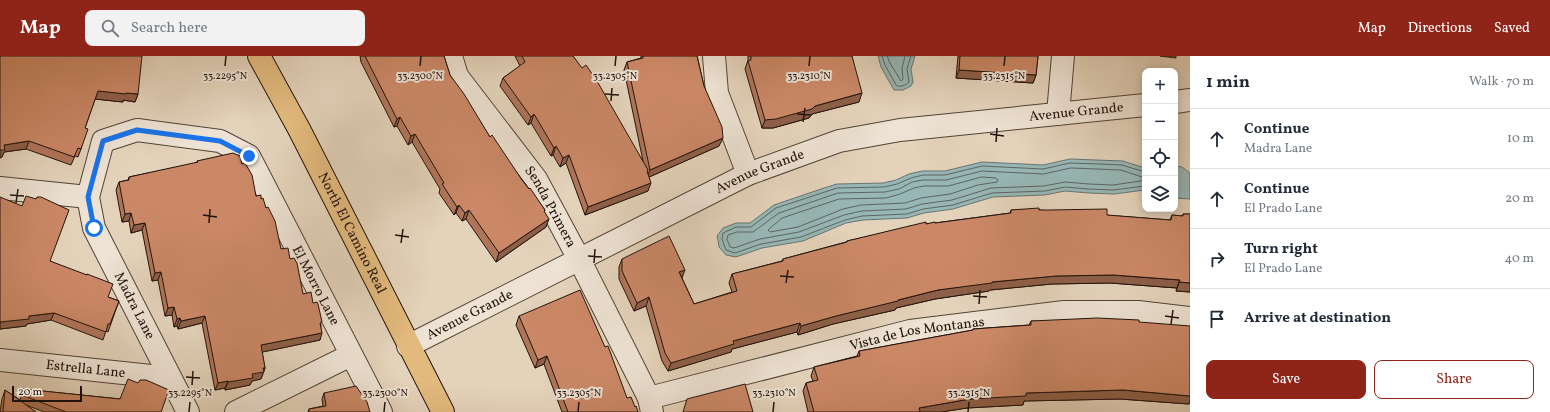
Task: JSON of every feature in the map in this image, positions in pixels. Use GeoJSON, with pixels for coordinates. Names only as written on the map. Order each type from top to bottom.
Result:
{"type":"FeatureCollection","features":[{"type":"Feature","properties":{"kind":"main road","name":"North El Camino Real"},"geometry":{"type":"LineString","coordinates":[[259,56],[299,129],[408,346],[443,412]]}},
{"type":"Feature","properties":{"kind":"street","name":"Senda Primera"},"geometry":{"type":"LineString","coordinates":[[451,56],[458,76],[536,179],[579,259],[651,405]]}},
{"type":"Feature","properties":{"kind":"street"},"geometry":{"type":"LineString","coordinates":[[714,56],[717,94],[748,174]]}},
{"type":"Feature","properties":{"kind":"street"},"geometry":{"type":"LineString","coordinates":[[1058,114],[1063,56]]}},
{"type":"Feature","properties":{"kind":"street"},"geometry":{"type":"LineString","coordinates":[[1178,102],[1190,100]]}},
{"type":"Feature","properties":{"kind":"street","name":"Avenue Grande"},"geometry":{"type":"LineString","coordinates":[[408,346],[748,174],[840,141],[900,130],[1142,105]]}},
{"type":"Feature","properties":{"kind":"street","name":"El Morro Lane"},"geometry":{"type":"LineString","coordinates":[[88,197],[103,141],[137,130],[220,141],[249,156],[381,412]]}},
{"type":"Feature","properties":{"kind":"street"},"geometry":{"type":"LineString","coordinates":[[0,188],[88,197]]}},
{"type":"Feature","properties":{"kind":"street","name":"Madra Lane"},"geometry":{"type":"LineString","coordinates":[[88,197],[94,228],[188,412]]}},
{"type":"Feature","properties":{"kind":"street","name":"Vista de Los Montanas"},"geometry":{"type":"LineString","coordinates":[[651,405],[910,331],[1064,312],[1138,312],[1190,318]]}},
{"type":"Feature","properties":{"kind":"street"},"geometry":{"type":"LineString","coordinates":[[236,412],[352,355]]}},
{"type":"Feature","properties":{"kind":"street","name":"Estrella Lane"},"geometry":{"type":"LineString","coordinates":[[0,360],[170,378]]}},
{"type":"Feature","properties":{"kind":"water"},"geometry":{"type":"Polygon","coordinates":[[[878,56],[915,56],[911,69],[913,82],[911,86],[903,90],[894,90],[881,67],[878,56]]]}},
{"type":"Feature","properties":{"kind":"water"},"geometry":{"type":"Polygon","coordinates":[[[1070,159],[1123,161],[1142,167],[1142,190],[1114,194],[1065,191],[1045,195],[993,197],[953,209],[924,213],[907,218],[863,220],[846,223],[803,241],[762,248],[736,257],[726,255],[719,247],[717,236],[723,228],[736,223],[750,223],[774,205],[837,184],[883,183],[922,171],[945,171],[982,162],[1043,165],[1070,159]]]}},
{"type":"Feature","properties":{"kind":"water"},"geometry":{"type":"Polygon","coordinates":[[[1178,166],[1182,167],[1190,173],[1190,199],[1178,198],[1178,166]]]}},
{"type":"Feature","properties":{"kind":"building"},"geometry":{"type":"Polygon","coordinates":[[[0,56],[142,56],[138,94],[98,91],[85,128],[88,129],[81,149],[78,148],[74,157],[29,141],[4,145],[5,150],[0,150],[0,56]]]}},
{"type":"Feature","properties":{"kind":"building"},"geometry":{"type":"Polygon","coordinates":[[[365,56],[444,56],[450,75],[464,94],[490,137],[492,135],[522,180],[529,189],[530,188],[545,210],[544,211],[549,219],[499,253],[469,210],[465,213],[459,205],[457,207],[442,184],[444,183],[415,134],[411,136],[400,117],[397,119],[365,56]]]}},
{"type":"Feature","properties":{"kind":"building"},"geometry":{"type":"Polygon","coordinates":[[[522,56],[573,56],[582,68],[586,65],[597,81],[648,170],[651,183],[588,207],[569,155],[563,158],[556,146],[554,148],[534,114],[531,117],[503,78],[525,62],[522,56]]]}},
{"type":"Feature","properties":{"kind":"building"},"geometry":{"type":"Polygon","coordinates":[[[643,56],[697,56],[704,86],[722,127],[723,138],[650,170],[627,62],[643,58],[643,56]]]}},
{"type":"Feature","properties":{"kind":"building"},"geometry":{"type":"Polygon","coordinates":[[[751,56],[852,56],[862,93],[815,106],[812,109],[776,119],[765,120],[748,61],[751,60],[751,56]]]}},
{"type":"Feature","properties":{"kind":"building"},"geometry":{"type":"Polygon","coordinates":[[[960,56],[1038,56],[1036,75],[959,70],[960,56]]]}},
{"type":"Feature","properties":{"kind":"building"},"geometry":{"type":"Polygon","coordinates":[[[233,153],[240,156],[242,164],[245,163],[252,175],[256,196],[261,195],[261,199],[263,198],[266,208],[268,207],[275,221],[281,249],[288,248],[290,259],[294,258],[297,263],[303,294],[311,292],[313,303],[317,302],[318,304],[322,322],[320,323],[322,333],[261,345],[265,368],[263,368],[264,372],[252,374],[253,378],[218,383],[205,316],[181,321],[180,318],[177,319],[174,307],[168,308],[161,272],[155,273],[145,223],[134,225],[131,213],[125,214],[119,182],[129,180],[129,177],[233,153]]]}},
{"type":"Feature","properties":{"kind":"building"},"geometry":{"type":"Polygon","coordinates":[[[26,196],[36,199],[37,197],[41,197],[69,210],[50,261],[113,284],[108,297],[119,301],[110,324],[108,324],[106,332],[54,313],[29,316],[29,319],[0,322],[0,197],[22,206],[26,196]]]}},
{"type":"Feature","properties":{"kind":"building"},"geometry":{"type":"Polygon","coordinates":[[[1039,208],[1039,210],[1107,209],[1107,215],[1171,220],[1172,215],[1183,216],[1183,214],[1190,214],[1190,283],[1179,282],[1180,280],[1113,275],[1056,276],[992,282],[938,290],[801,326],[800,323],[733,341],[734,344],[671,363],[665,353],[649,297],[637,303],[622,271],[622,259],[669,236],[685,270],[679,272],[694,304],[737,291],[732,274],[783,261],[783,259],[847,241],[926,222],[926,224],[935,223],[1011,213],[1011,210],[1039,208]]]}},
{"type":"Feature","properties":{"kind":"building"},"geometry":{"type":"Polygon","coordinates":[[[580,290],[605,347],[608,346],[627,398],[631,397],[638,412],[568,412],[547,356],[538,360],[519,316],[580,290]]]}},
{"type":"Feature","properties":{"kind":"building"},"geometry":{"type":"Polygon","coordinates":[[[1097,318],[1139,320],[1139,322],[1190,326],[1190,396],[1123,390],[1026,393],[1026,396],[970,399],[919,408],[920,412],[814,412],[806,383],[818,380],[814,367],[860,356],[859,351],[973,329],[1031,325],[1031,321],[1097,318]]]}},
{"type":"Feature","properties":{"kind":"building"},"geometry":{"type":"Polygon","coordinates":[[[128,379],[138,383],[140,380],[146,380],[169,390],[161,412],[66,412],[22,395],[23,389],[120,399],[128,379]]]}},
{"type":"Feature","properties":{"kind":"building"},"geometry":{"type":"Polygon","coordinates":[[[745,384],[753,412],[683,412],[687,399],[745,384]]]}},
{"type":"Feature","properties":{"kind":"building"},"geometry":{"type":"Polygon","coordinates":[[[356,386],[367,402],[370,412],[309,412],[309,409],[326,406],[324,393],[356,386]]]}},
{"type":"Feature","properties":{"kind":"building"},"geometry":{"type":"Polygon","coordinates":[[[5,390],[36,412],[3,412],[5,390]]]}},
{"type":"Feature","properties":{"kind":"route"},"geometry":{"type":"LineString","coordinates":[[94,228],[88,197],[103,141],[137,130],[220,141],[249,156]]}}]}
